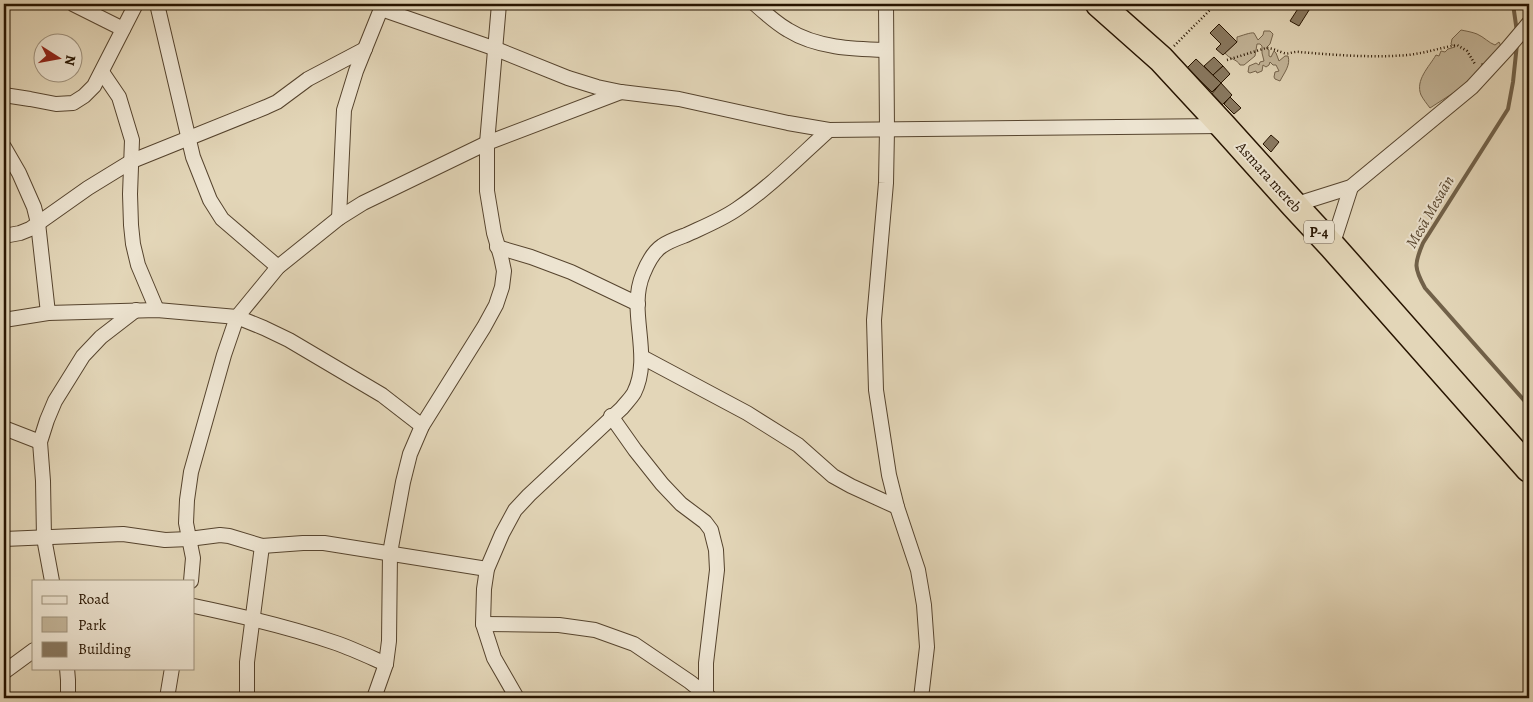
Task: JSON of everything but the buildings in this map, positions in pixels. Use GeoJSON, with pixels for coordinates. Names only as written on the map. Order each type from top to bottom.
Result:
{"type":"FeatureCollection","features":[{"type":"Feature","properties":{"kind":"highway","name":"Asmara mereb"},"geometry":{"type":"LineString","coordinates":[[1099,4],[1161,59],[1223,126],[1529,469]]}},
{"type":"Feature","properties":{"kind":"street"},"geometry":{"type":"LineString","coordinates":[[73,4],[123,29]]}},
{"type":"Feature","properties":{"kind":"street"},"geometry":{"type":"LineString","coordinates":[[4,96],[56,104],[73,103],[84,96],[94,86],[102,72],[136,4]]}},
{"type":"Feature","properties":{"kind":"street"},"geometry":{"type":"LineString","coordinates":[[157,4],[193,157],[207,192],[222,219],[278,267]]}},
{"type":"Feature","properties":{"kind":"street"},"geometry":{"type":"LineString","coordinates":[[374,698],[386,664],[389,640],[390,553],[410,454],[422,426],[496,305],[502,287],[504,271],[494,233],[487,191],[487,143],[499,4]]}},
{"type":"Feature","properties":{"kind":"street"},"geometry":{"type":"LineString","coordinates":[[755,4],[789,31],[819,44],[852,49],[886,50]]}},
{"type":"Feature","properties":{"kind":"street"},"geometry":{"type":"LineString","coordinates":[[886,4],[886,183],[874,320],[876,390],[889,475],[897,507],[918,570],[924,605],[927,647],[921,698]]}},
{"type":"Feature","properties":{"kind":"street"},"geometry":{"type":"LineString","coordinates":[[339,218],[344,110],[364,49],[382,6],[568,78],[621,92],[679,99],[829,130],[1223,126]]}},
{"type":"Feature","properties":{"kind":"street"},"geometry":{"type":"LineString","coordinates":[[1294,205],[1352,187],[1472,87],[1529,23]]}},
{"type":"Feature","properties":{"kind":"street"},"geometry":{"type":"LineString","coordinates":[[4,236],[30,229],[132,160],[189,139],[277,102],[308,78],[364,49]]}},
{"type":"Feature","properties":{"kind":"street"},"geometry":{"type":"LineString","coordinates":[[102,72],[119,97],[132,140],[130,194],[133,244],[138,265],[157,310]]}},
{"type":"Feature","properties":{"kind":"street"},"geometry":{"type":"LineString","coordinates":[[191,580],[192,558],[186,523],[186,500],[191,472],[224,354],[237,317],[278,267],[339,218],[363,203],[487,143],[621,92]]}},
{"type":"Feature","properties":{"kind":"street"},"geometry":{"type":"LineString","coordinates":[[516,698],[494,658],[484,624],[487,569],[515,510],[611,416],[622,408],[634,394],[640,374],[642,357],[638,318],[638,292],[642,275],[650,260],[663,245],[719,220],[737,209],[829,130]]}},
{"type":"Feature","properties":{"kind":"street"},"geometry":{"type":"LineString","coordinates":[[4,147],[26,187],[34,207],[38,223],[48,313]]}},
{"type":"Feature","properties":{"kind":"street"},"geometry":{"type":"LineString","coordinates":[[1332,246],[1352,187]]}},
{"type":"Feature","properties":{"kind":"street"},"geometry":{"type":"LineString","coordinates":[[498,246],[571,272],[638,304]]}},
{"type":"Feature","properties":{"kind":"street"},"geometry":{"type":"LineString","coordinates":[[4,320],[48,313],[136,310],[237,317],[289,340],[382,395],[422,426]]}},
{"type":"Feature","properties":{"kind":"street"},"geometry":{"type":"LineString","coordinates":[[52,580],[44,538],[40,442],[55,401],[83,356],[107,332],[136,310]]}},
{"type":"Feature","properties":{"kind":"street"},"geometry":{"type":"LineString","coordinates":[[642,357],[707,391],[798,445],[833,476],[897,507]]}},
{"type":"Feature","properties":{"kind":"street"},"geometry":{"type":"LineString","coordinates":[[611,416],[662,484],[681,504],[705,522],[711,530],[716,550],[717,570],[706,663],[708,697]]}},
{"type":"Feature","properties":{"kind":"street"},"geometry":{"type":"LineString","coordinates":[[4,428],[40,442]]}},
{"type":"Feature","properties":{"kind":"street"},"geometry":{"type":"LineString","coordinates":[[4,539],[116,534],[166,540],[220,535],[262,546],[324,543],[487,569]]}},
{"type":"Feature","properties":{"kind":"street"},"geometry":{"type":"LineString","coordinates":[[248,698],[247,662],[262,546]]}},
{"type":"Feature","properties":{"kind":"street"},"geometry":{"type":"LineString","coordinates":[[195,606],[253,618],[338,643],[386,664]]}},
{"type":"Feature","properties":{"kind":"street"},"geometry":{"type":"LineString","coordinates":[[484,624],[558,625],[595,630],[634,644],[690,682],[708,697]]}},
{"type":"Feature","properties":{"kind":"street"},"geometry":{"type":"LineString","coordinates":[[4,672],[32,651]]}},
{"type":"Feature","properties":{"kind":"street"},"geometry":{"type":"LineString","coordinates":[[66,670],[68,698]]}},
{"type":"Feature","properties":{"kind":"street"},"geometry":{"type":"LineString","coordinates":[[167,698],[172,670]]}},
{"type":"Feature","properties":{"kind":"path"},"geometry":{"type":"LineString","coordinates":[[1161,59],[1216,4]]}},
{"type":"Feature","properties":{"kind":"path"},"geometry":{"type":"LineString","coordinates":[[1227,60],[1266,48],[1272,48],[1284,54],[1296,51],[1313,54],[1382,56],[1416,54],[1457,45],[1467,51],[1482,76]]}},
{"type":"Feature","properties":{"kind":"green space"},"geometry":{"type":"Polygon","coordinates":[[[1461,30],[1477,34],[1495,45],[1499,42],[1503,46],[1485,67],[1482,63],[1470,81],[1467,81],[1467,84],[1430,108],[1421,95],[1421,79],[1436,55],[1439,56],[1441,51],[1445,52],[1455,47],[1451,44],[1452,39],[1461,30]]]}},
{"type":"Feature","properties":{"kind":"green space"},"geometry":{"type":"Polygon","coordinates":[[[1264,31],[1270,31],[1273,34],[1270,44],[1266,48],[1269,50],[1269,56],[1271,57],[1274,51],[1279,61],[1285,56],[1288,56],[1289,59],[1288,66],[1280,81],[1274,77],[1275,72],[1279,71],[1276,65],[1270,62],[1266,67],[1263,65],[1262,71],[1257,73],[1256,71],[1248,72],[1249,66],[1256,63],[1259,65],[1260,62],[1264,61],[1260,44],[1257,44],[1255,56],[1244,65],[1240,65],[1225,53],[1237,42],[1237,37],[1254,33],[1258,40],[1264,31]]]}},
{"type":"Feature","properties":{"kind":"waterway","name":"Mesā Mesaān"},"geometry":{"type":"LineString","coordinates":[[1513,4],[1517,32]]}},
{"type":"Feature","properties":{"kind":"waterway","name":"Mesā Mesaān"},"geometry":{"type":"LineString","coordinates":[[1517,44],[1508,109],[1423,243],[1416,266],[1425,288],[1529,406]]}}]}
